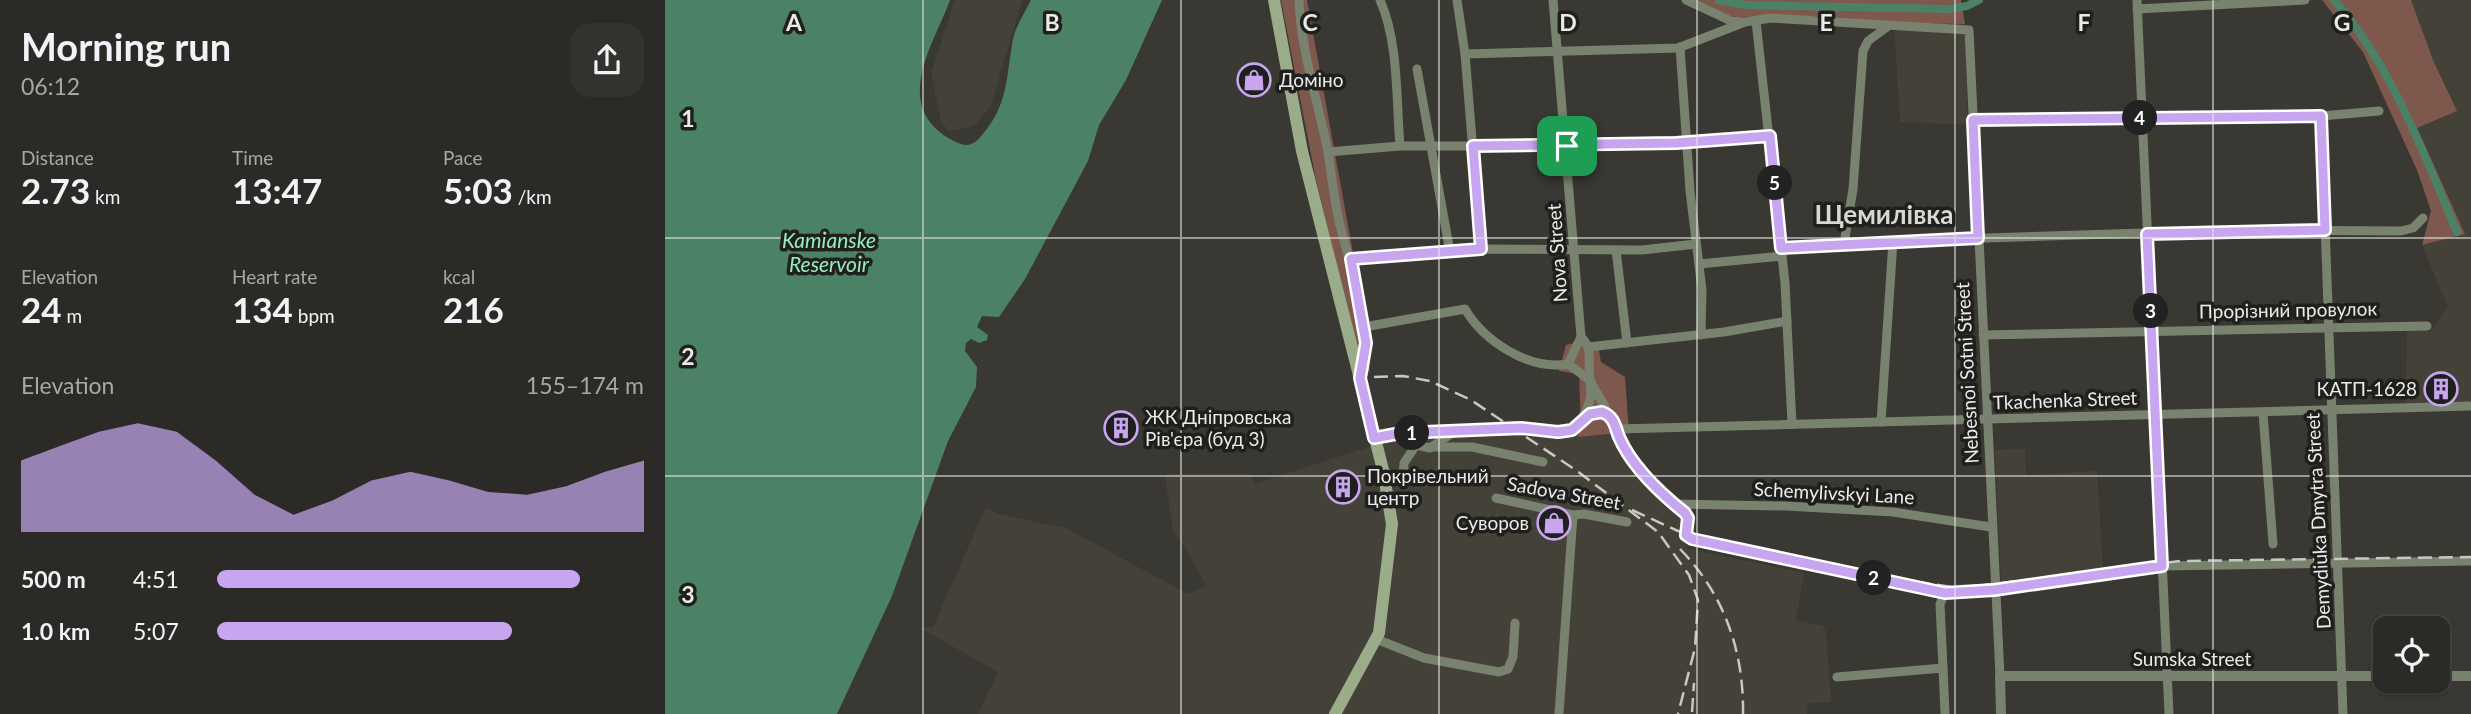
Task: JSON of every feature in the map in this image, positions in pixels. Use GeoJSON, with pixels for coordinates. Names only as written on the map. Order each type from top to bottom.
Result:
{"type":"FeatureCollection","features":[{"type":"Feature","properties":{"kind":"main road"},"geometry":{"type":"LineString","coordinates":[[1274,0],[1302,151],[1385,481],[1392,524],[1376,639],[1335,714]]}},
{"type":"Feature","properties":{"kind":"street"},"geometry":{"type":"LineString","coordinates":[[1299,0],[1304,43],[1328,152],[1334,199],[1351,259],[1364,327],[1366,353],[1360,378]]}},
{"type":"Feature","properties":{"kind":"street"},"geometry":{"type":"LineString","coordinates":[[1380,0],[1386,15],[1391,48],[1400,146]]}},
{"type":"Feature","properties":{"kind":"street"},"geometry":{"type":"LineString","coordinates":[[1457,0],[1465,54],[1481,249]]}},
{"type":"Feature","properties":{"kind":"street","name":"Nova Street"},"geometry":{"type":"LineString","coordinates":[[1553,0],[1581,337]]}},
{"type":"Feature","properties":{"kind":"street"},"geometry":{"type":"LineString","coordinates":[[1686,0],[1731,21],[1796,19],[1887,27]]}},
{"type":"Feature","properties":{"kind":"street"},"geometry":{"type":"LineString","coordinates":[[2169,714],[2137,5],[2305,0]]}},
{"type":"Feature","properties":{"kind":"street"},"geometry":{"type":"LineString","coordinates":[[1756,21],[1782,252],[1792,424]]}},
{"type":"Feature","properties":{"kind":"street"},"geometry":{"type":"LineString","coordinates":[[1465,54],[1681,47],[1745,22]]}},
{"type":"Feature","properties":{"kind":"street"},"geometry":{"type":"LineString","coordinates":[[1844,244],[1854,177],[1863,51],[1868,41],[1887,27]]}},
{"type":"Feature","properties":{"kind":"street","name":"Nebesnoi Sotni Street"},"geometry":{"type":"LineString","coordinates":[[1887,27],[1969,30],[2001,714]]}},
{"type":"Feature","properties":{"kind":"street"},"geometry":{"type":"LineString","coordinates":[[1681,47],[1703,313],[1701,335]]}},
{"type":"Feature","properties":{"kind":"street"},"geometry":{"type":"LineString","coordinates":[[1417,69],[1451,252]]}},
{"type":"Feature","properties":{"kind":"street"},"geometry":{"type":"LineString","coordinates":[[1973,120],[2321,116],[2379,111]]}},
{"type":"Feature","properties":{"kind":"street","name":"Demydiuka Dmytra Street"},"geometry":{"type":"LineString","coordinates":[[2321,116],[2343,714]]}},
{"type":"Feature","properties":{"kind":"street"},"geometry":{"type":"LineString","coordinates":[[1328,152],[1400,146],[1567,146],[1770,136]]}},
{"type":"Feature","properties":{"kind":"street"},"geometry":{"type":"LineString","coordinates":[[1699,264],[1844,244],[1978,238],[2401,230],[2413,228],[2423,218]]}},
{"type":"Feature","properties":{"kind":"street"},"geometry":{"type":"LineString","coordinates":[[1881,422],[1893,241]]}},
{"type":"Feature","properties":{"kind":"street"},"geometry":{"type":"LineString","coordinates":[[1351,259],[1481,249],[1575,251],[1696,244]]}},
{"type":"Feature","properties":{"kind":"street"},"geometry":{"type":"LineString","coordinates":[[1616,250],[1627,343]]}},
{"type":"Feature","properties":{"kind":"street"},"geometry":{"type":"LineString","coordinates":[[1364,327],[1465,309],[1490,339],[1509,352],[1556,366],[1568,363],[1590,380],[1602,397],[1608,414],[1618,429],[1618,435],[1635,462],[1688,518],[1686,535],[1692,539],[1945,593],[1994,590],[2162,566],[2339,561],[2471,561]]}},
{"type":"Feature","properties":{"kind":"street"},"geometry":{"type":"LineString","coordinates":[[1588,347],[1701,335],[1787,321]]}},
{"type":"Feature","properties":{"kind":"street","name":"Прорізний провулок"},"geometry":{"type":"LineString","coordinates":[[1983,335],[2427,326]]}},
{"type":"Feature","properties":{"kind":"street"},"geometry":{"type":"LineString","coordinates":[[1568,363],[1581,337],[1588,347],[1591,397],[1584,418]]}},
{"type":"Feature","properties":{"kind":"street"},"geometry":{"type":"LineString","coordinates":[[1580,370],[1585,393],[1584,418]]}},
{"type":"Feature","properties":{"kind":"street","name":"Tkachenka Street"},"geometry":{"type":"LineString","coordinates":[[1618,429],[2471,406]]}},
{"type":"Feature","properties":{"kind":"street"},"geometry":{"type":"LineString","coordinates":[[1374,438],[1426,432],[1521,428],[1558,432],[1572,430],[1584,418],[1596,412],[1608,414]]}},
{"type":"Feature","properties":{"kind":"street"},"geometry":{"type":"LineString","coordinates":[[2263,413],[2273,544]]}},
{"type":"Feature","properties":{"kind":"street"},"geometry":{"type":"LineString","coordinates":[[1385,481],[1403,477],[1404,463],[1426,432]]}},
{"type":"Feature","properties":{"kind":"street"},"geometry":{"type":"LineString","coordinates":[[1430,447],[1454,432]]}},
{"type":"Feature","properties":{"kind":"street"},"geometry":{"type":"LineString","coordinates":[[1416,445],[1472,447],[1543,462]]}},
{"type":"Feature","properties":{"kind":"street","name":"Sadova Street"},"geometry":{"type":"LineString","coordinates":[[1496,498],[1573,515],[1584,514],[1627,522]]}},
{"type":"Feature","properties":{"kind":"street","name":"Schemylivskyi Lane"},"geometry":{"type":"LineString","coordinates":[[1674,504],[1893,512],[1991,527]]}},
{"type":"Feature","properties":{"kind":"street"},"geometry":{"type":"LineString","coordinates":[[1559,714],[1573,515]]}},
{"type":"Feature","properties":{"kind":"street"},"geometry":{"type":"LineString","coordinates":[[1945,593],[1940,604],[1945,714]]}},
{"type":"Feature","properties":{"kind":"street"},"geometry":{"type":"LineString","coordinates":[[1376,639],[1424,658],[1499,672],[1508,669],[1513,657],[1515,623]]}},
{"type":"Feature","properties":{"kind":"street"},"geometry":{"type":"LineString","coordinates":[[1837,677],[1943,668]]}},
{"type":"Feature","properties":{"kind":"street","name":"Sumska Street"},"geometry":{"type":"LineString","coordinates":[[2000,676],[2373,676]]}},
{"type":"Feature","properties":{"kind":"street"},"geometry":{"type":"LineString","coordinates":[[2450,676],[2471,676]]}},
{"type":"Feature","properties":{"kind":"shaded area"},"geometry":{"type":"Polygon","coordinates":[[[955,0],[1022,0],[991,106],[974,126],[949,131],[941,122],[931,73],[955,0]]]}},
{"type":"Feature","properties":{"kind":"shaded area"},"geometry":{"type":"Polygon","coordinates":[[[1281,0],[1307,0],[1366,324],[1370,374],[1358,353],[1316,180],[1281,0]]]}},
{"type":"Feature","properties":{"kind":"shaded area"},"geometry":{"type":"Polygon","coordinates":[[[1692,0],[1961,0],[1965,24],[1894,23],[1818,16],[1737,17],[1721,15],[1692,0]]]}},
{"type":"Feature","properties":{"kind":"shaded area"},"geometry":{"type":"Polygon","coordinates":[[[2322,0],[2411,0],[2433,60],[2457,111],[2417,128],[2465,234],[2422,245],[2431,211],[2417,170],[2363,52],[2322,0]]]}},
{"type":"Feature","properties":{"kind":"shaded area"},"geometry":{"type":"Polygon","coordinates":[[[2411,0],[2471,0],[2471,402],[2406,403],[2407,330],[2433,328],[2448,307],[2422,245],[2465,233],[2416,128],[2456,110],[2433,60],[2411,0]]]}},
{"type":"Feature","properties":{"kind":"shaded area"},"geometry":{"type":"Polygon","coordinates":[[[1894,23],[1965,24],[1968,125],[1900,122],[1894,23]]]}},
{"type":"Feature","properties":{"kind":"shaded area"},"geometry":{"type":"Polygon","coordinates":[[[1598,344],[1601,362],[1625,377],[1629,432],[1578,437],[1581,426],[1579,374],[1559,371],[1566,345],[1598,344]]]}},
{"type":"Feature","properties":{"kind":"shaded area"},"geometry":{"type":"Polygon","coordinates":[[[1517,425],[1556,428],[1581,426],[1578,437],[1629,432],[1633,456],[1674,502],[1690,513],[1686,548],[1804,573],[1796,620],[1823,626],[1826,632],[1831,702],[1808,703],[1807,714],[978,714],[998,672],[920,628],[933,627],[986,507],[998,514],[1066,528],[1188,594],[1206,586],[1187,550],[1173,532],[1165,474],[1250,474],[1254,484],[1369,447],[1382,431],[1481,429],[1517,425]]]}},
{"type":"Feature","properties":{"kind":"shaded area"},"geometry":{"type":"Polygon","coordinates":[[[2025,449],[2026,475],[2097,471],[2103,568],[2001,582],[1995,450],[2025,449]]]}},
{"type":"Feature","properties":{"kind":"water","name":"Kamianske Reservoir"},"geometry":{"type":"Polygon","coordinates":[[[665,0],[950,0],[927,54],[920,92],[923,109],[932,125],[950,139],[967,145],[975,142],[991,123],[1002,101],[1014,34],[1031,0],[1162,0],[1126,80],[1099,125],[1088,161],[1025,279],[999,317],[982,316],[977,327],[988,335],[987,340],[979,343],[971,339],[966,343],[965,351],[977,367],[976,387],[948,441],[892,596],[837,714],[665,714],[665,0]]]}},
{"type":"Feature","properties":{"kind":"waterway"},"geometry":{"type":"LineString","coordinates":[[1719,0],[1746,5],[1950,9],[1967,6],[1979,0]]}},
{"type":"Feature","properties":{"kind":"waterway"},"geometry":{"type":"LineString","coordinates":[[2334,0],[2373,53],[2405,111],[2457,232]]}},
{"type":"Feature","properties":{"kind":"railway"},"geometry":{"type":"LineString","coordinates":[[1374,377],[1403,376],[1430,381],[1471,400],[1577,471],[1658,532],[1689,575],[1698,600],[1695,648],[1678,714]]}},
{"type":"Feature","properties":{"kind":"railway"},"geometry":{"type":"LineString","coordinates":[[1632,510],[1678,531],[1884,577],[1960,588],[2180,561],[2471,557]]}},
{"type":"Feature","properties":{"kind":"railway"},"geometry":{"type":"LineString","coordinates":[[1680,549],[1709,585],[1720,604],[1740,668],[1743,714]]}},
{"type":"Feature","properties":{"kind":"railway"},"geometry":{"type":"LineString","coordinates":[[1692,712],[1694,683]]}},
{"type":"Feature","properties":{"kind":"place","name":"Доміно"},"geometry":{"type":"Point","coordinates":[1254,80]}},
{"type":"Feature","properties":{"kind":"place","name":"КАТП-1628"},"geometry":{"type":"Point","coordinates":[2441,389]}},
{"type":"Feature","properties":{"kind":"place","name":"ЖК Дніпровська Рів'єра (буд 3)"},"geometry":{"type":"Point","coordinates":[1121,428]}},
{"type":"Feature","properties":{"kind":"place","name":"Покрівельний центр"},"geometry":{"type":"Point","coordinates":[1343,487]}},
{"type":"Feature","properties":{"kind":"place","name":"Суворов"},"geometry":{"type":"Point","coordinates":[1554,523]}},
{"type":"Feature","properties":{"kind":"district","name":"Щемилівка"},"geometry":{"type":"Point","coordinates":[1884,215]}},
{"type":"Feature","properties":{"kind":"route"},"geometry":{"type":"LineString","coordinates":[[2321,116],[2325,230],[2147,234],[2162,566],[1994,590],[1945,593],[1692,539],[1686,535],[1688,518],[1685,513],[1654,485],[1635,462],[1618,435],[1613,419],[1602,412],[1590,414],[1572,430],[1558,432],[1521,428],[1489,432],[1401,433],[1374,438],[1360,378],[1366,343],[1351,259],[1481,249],[1473,146],[1567,146],[1676,143],[1770,136],[1781,248],[1978,238],[1973,120],[2321,116]]}}]}
